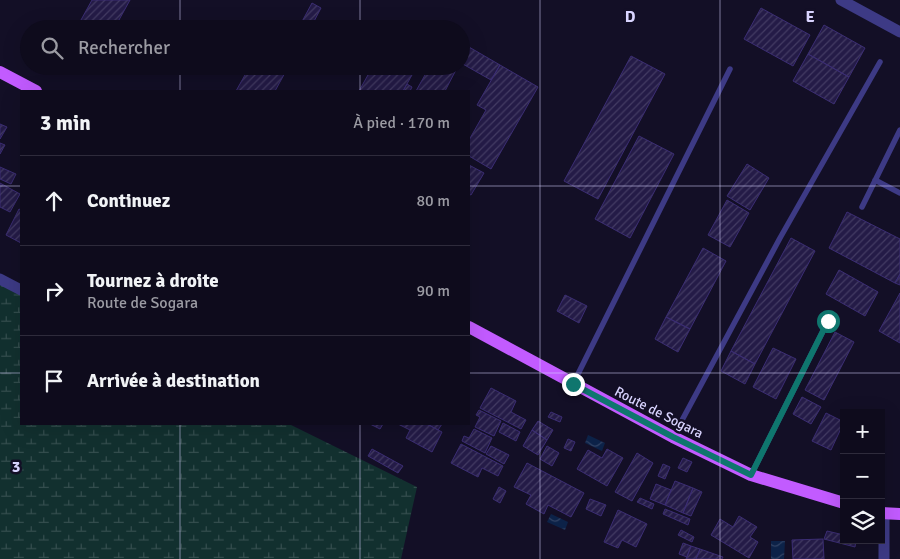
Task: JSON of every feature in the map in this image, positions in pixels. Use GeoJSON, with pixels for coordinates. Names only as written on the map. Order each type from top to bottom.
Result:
{"type":"FeatureCollection","features":[{"type":"Feature","properties":{"kind":"main road"},"geometry":{"type":"LineString","coordinates":[[0,72],[34,90]]}},
{"type":"Feature","properties":{"kind":"main road","name":"Route de Sogara"},"geometry":{"type":"LineString","coordinates":[[470,328],[673,437],[751,475],[840,503]]}},
{"type":"Feature","properties":{"kind":"main road"},"geometry":{"type":"LineString","coordinates":[[885,513],[900,514]]}},
{"type":"Feature","properties":{"kind":"street"},"geometry":{"type":"LineString","coordinates":[[841,0],[900,32]]}},
{"type":"Feature","properties":{"kind":"street"},"geometry":{"type":"LineString","coordinates":[[0,279],[20,289]]}},
{"type":"Feature","properties":{"kind":"street"},"geometry":{"type":"LineString","coordinates":[[884,544],[884,559]]}},
{"type":"Feature","properties":{"kind":"lane"},"geometry":{"type":"LineString","coordinates":[[673,437],[780,238],[880,62]]}},
{"type":"Feature","properties":{"kind":"lane"},"geometry":{"type":"LineString","coordinates":[[573,384],[730,69]]}},
{"type":"Feature","properties":{"kind":"lane"},"geometry":{"type":"LineString","coordinates":[[862,207],[899,134]]}},
{"type":"Feature","properties":{"kind":"lane"},"geometry":{"type":"LineString","coordinates":[[875,180],[900,193]]}},
{"type":"Feature","properties":{"kind":"lane"},"geometry":{"type":"LineString","coordinates":[[751,475],[828,321]]}},
{"type":"Feature","properties":{"kind":"green space"},"geometry":{"type":"Polygon","coordinates":[[[0,282],[20,292],[20,425],[291,425],[417,487],[401,559],[0,559],[0,282]]]}},
{"type":"Feature","properties":{"kind":"water"},"geometry":{"type":"Polygon","coordinates":[[[588,435],[605,443],[602,451],[585,443],[588,435]]]}},
{"type":"Feature","properties":{"kind":"water"},"geometry":{"type":"Polygon","coordinates":[[[551,514],[568,522],[565,530],[547,522],[551,514]]]}},
{"type":"Feature","properties":{"kind":"water"},"geometry":{"type":"Polygon","coordinates":[[[771,541],[785,541],[784,559],[771,559],[771,541]]]}},
{"type":"Feature","properties":{"kind":"building"},"geometry":{"type":"Polygon","coordinates":[[[92,0],[130,0],[119,20],[81,20],[92,0]]]}},
{"type":"Feature","properties":{"kind":"building"},"geometry":{"type":"Polygon","coordinates":[[[312,3],[321,8],[315,20],[303,20],[312,3]]]}},
{"type":"Feature","properties":{"kind":"building"},"geometry":{"type":"Polygon","coordinates":[[[761,8],[810,35],[793,66],[744,39],[761,8]]]}},
{"type":"Feature","properties":{"kind":"building"},"geometry":{"type":"Polygon","coordinates":[[[824,25],[865,48],[849,77],[808,54],[824,25]]]}},
{"type":"Feature","properties":{"kind":"building"},"geometry":{"type":"Polygon","coordinates":[[[470,48],[500,65],[491,80],[470,68],[470,48]]]}},
{"type":"Feature","properties":{"kind":"building"},"geometry":{"type":"Polygon","coordinates":[[[808,54],[849,77],[834,104],[793,81],[808,54]]]}},
{"type":"Feature","properties":{"kind":"building"},"geometry":{"type":"Polygon","coordinates":[[[631,56],[665,74],[598,199],[564,181],[631,56]]]}},
{"type":"Feature","properties":{"kind":"building"},"geometry":{"type":"Polygon","coordinates":[[[500,65],[538,87],[491,169],[470,157],[470,138],[486,110],[477,105],[500,65]]]}},
{"type":"Feature","properties":{"kind":"building"},"geometry":{"type":"Polygon","coordinates":[[[245,75],[284,75],[276,90],[237,90],[245,75]]]}},
{"type":"Feature","properties":{"kind":"building"},"geometry":{"type":"Polygon","coordinates":[[[368,75],[412,75],[404,90],[360,90],[368,75]]]}},
{"type":"Feature","properties":{"kind":"building"},"geometry":{"type":"Polygon","coordinates":[[[425,75],[453,75],[446,90],[417,90],[425,75]]]}},
{"type":"Feature","properties":{"kind":"building"},"geometry":{"type":"Polygon","coordinates":[[[407,84],[412,87],[410,90],[404,90],[407,84]]]}},
{"type":"Feature","properties":{"kind":"building"},"geometry":{"type":"Polygon","coordinates":[[[0,124],[7,127],[0,139],[0,124]]]}},
{"type":"Feature","properties":{"kind":"building"},"geometry":{"type":"Polygon","coordinates":[[[639,136],[674,154],[630,238],[595,219],[639,136]]]}},
{"type":"Feature","properties":{"kind":"building"},"geometry":{"type":"Polygon","coordinates":[[[0,143],[5,145],[0,154],[0,143]]]}},
{"type":"Feature","properties":{"kind":"building"},"geometry":{"type":"Polygon","coordinates":[[[747,164],[769,178],[750,210],[727,196],[747,164]]]}},
{"type":"Feature","properties":{"kind":"building"},"geometry":{"type":"Polygon","coordinates":[[[470,166],[484,173],[470,194],[470,166]]]}},
{"type":"Feature","properties":{"kind":"building"},"geometry":{"type":"Polygon","coordinates":[[[0,167],[16,174],[11,184],[0,179],[0,167]]]}},
{"type":"Feature","properties":{"kind":"building"},"geometry":{"type":"Polygon","coordinates":[[[0,183],[20,194],[10,212],[0,207],[0,183]]]}},
{"type":"Feature","properties":{"kind":"building"},"geometry":{"type":"Polygon","coordinates":[[[727,200],[749,213],[730,247],[708,235],[727,200]]]}},
{"type":"Feature","properties":{"kind":"building"},"geometry":{"type":"Polygon","coordinates":[[[19,209],[20,210],[20,242],[6,235],[19,209]]]}},
{"type":"Feature","properties":{"kind":"building"},"geometry":{"type":"Polygon","coordinates":[[[847,212],[900,239],[900,274],[895,283],[829,248],[847,212]]]}},
{"type":"Feature","properties":{"kind":"building"},"geometry":{"type":"Polygon","coordinates":[[[791,238],[815,251],[755,364],[731,351],[791,238]]]}},
{"type":"Feature","properties":{"kind":"building"},"geometry":{"type":"Polygon","coordinates":[[[703,248],[726,261],[690,329],[666,317],[703,248]]]}},
{"type":"Feature","properties":{"kind":"building"},"geometry":{"type":"Polygon","coordinates":[[[839,270],[878,292],[865,316],[826,294],[839,270]]]}},
{"type":"Feature","properties":{"kind":"building"},"geometry":{"type":"Polygon","coordinates":[[[900,274],[900,285],[895,283],[900,274]]]}},
{"type":"Feature","properties":{"kind":"building"},"geometry":{"type":"Polygon","coordinates":[[[900,293],[900,343],[879,331],[900,293]]]}},
{"type":"Feature","properties":{"kind":"building"},"geometry":{"type":"Polygon","coordinates":[[[565,295],[587,306],[579,323],[557,311],[565,295]]]}},
{"type":"Feature","properties":{"kind":"building"},"geometry":{"type":"Polygon","coordinates":[[[666,317],[690,329],[678,352],[655,339],[666,317]]]}},
{"type":"Feature","properties":{"kind":"building"},"geometry":{"type":"Polygon","coordinates":[[[835,332],[854,342],[824,400],[805,390],[835,332]]]}},
{"type":"Feature","properties":{"kind":"building"},"geometry":{"type":"Polygon","coordinates":[[[773,348],[796,359],[776,399],[753,387],[773,348]]]}},
{"type":"Feature","properties":{"kind":"building"},"geometry":{"type":"Polygon","coordinates":[[[731,351],[755,364],[745,384],[721,371],[731,351]]]}},
{"type":"Feature","properties":{"kind":"building"},"geometry":{"type":"Polygon","coordinates":[[[491,388],[516,401],[511,412],[526,420],[521,429],[480,408],[491,388]]]}},
{"type":"Feature","properties":{"kind":"building"},"geometry":{"type":"Polygon","coordinates":[[[802,397],[821,407],[811,424],[793,414],[802,397]]]}},
{"type":"Feature","properties":{"kind":"building"},"geometry":{"type":"Polygon","coordinates":[[[479,410],[501,421],[494,436],[475,427],[480,417],[476,415],[479,410]]]}},
{"type":"Feature","properties":{"kind":"building"},"geometry":{"type":"Polygon","coordinates":[[[551,412],[562,417],[560,422],[548,417],[551,412]]]}},
{"type":"Feature","properties":{"kind":"building"},"geometry":{"type":"Polygon","coordinates":[[[826,413],[840,420],[840,431],[831,450],[812,441],[826,413]]]}},
{"type":"Feature","properties":{"kind":"building"},"geometry":{"type":"Polygon","coordinates":[[[538,421],[553,430],[547,440],[532,430],[538,421]]]}},
{"type":"Feature","properties":{"kind":"building"},"geometry":{"type":"Polygon","coordinates":[[[503,423],[520,432],[516,441],[499,432],[503,423]]]}},
{"type":"Feature","properties":{"kind":"building"},"geometry":{"type":"Polygon","coordinates":[[[372,425],[382,425],[380,429],[372,425]]]}},
{"type":"Feature","properties":{"kind":"building"},"geometry":{"type":"Polygon","coordinates":[[[400,425],[429,425],[442,432],[432,452],[406,438],[410,430],[400,425]]]}},
{"type":"Feature","properties":{"kind":"building"},"geometry":{"type":"Polygon","coordinates":[[[429,425],[441,425],[438,430],[429,425]]]}},
{"type":"Feature","properties":{"kind":"building"},"geometry":{"type":"Polygon","coordinates":[[[474,429],[492,438],[485,453],[462,441],[464,436],[469,438],[474,429]]]}},
{"type":"Feature","properties":{"kind":"building"},"geometry":{"type":"Polygon","coordinates":[[[532,430],[547,440],[538,455],[523,446],[532,430]]]}},
{"type":"Feature","properties":{"kind":"building"},"geometry":{"type":"Polygon","coordinates":[[[568,439],[575,442],[571,451],[564,448],[568,439]]]}},
{"type":"Feature","properties":{"kind":"building"},"geometry":{"type":"Polygon","coordinates":[[[461,444],[503,466],[498,476],[482,468],[478,477],[451,463],[461,444]]]}},
{"type":"Feature","properties":{"kind":"building"},"geometry":{"type":"Polygon","coordinates":[[[491,446],[509,455],[504,464],[486,454],[491,446]]]}},
{"type":"Feature","properties":{"kind":"building"},"geometry":{"type":"Polygon","coordinates":[[[547,446],[559,453],[552,466],[540,459],[547,446]]]}},
{"type":"Feature","properties":{"kind":"building"},"geometry":{"type":"Polygon","coordinates":[[[372,449],[403,466],[398,473],[368,456],[372,449]]]}},
{"type":"Feature","properties":{"kind":"building"},"geometry":{"type":"Polygon","coordinates":[[[607,449],[623,458],[607,486],[577,469],[588,450],[602,458],[607,449]]]}},
{"type":"Feature","properties":{"kind":"building"},"geometry":{"type":"Polygon","coordinates":[[[637,453],[653,463],[632,501],[615,492],[637,453]]]}},
{"type":"Feature","properties":{"kind":"building"},"geometry":{"type":"Polygon","coordinates":[[[683,458],[692,462],[687,472],[678,468],[683,458]]]}},
{"type":"Feature","properties":{"kind":"building"},"geometry":{"type":"Polygon","coordinates":[[[527,463],[584,493],[571,517],[548,505],[544,514],[526,504],[531,495],[514,487],[527,463]]]}},
{"type":"Feature","properties":{"kind":"building"},"geometry":{"type":"Polygon","coordinates":[[[663,464],[670,467],[665,479],[658,476],[663,464]]]}},
{"type":"Feature","properties":{"kind":"building"},"geometry":{"type":"Polygon","coordinates":[[[675,481],[693,488],[683,513],[665,505],[675,481]]]}},
{"type":"Feature","properties":{"kind":"building"},"geometry":{"type":"Polygon","coordinates":[[[656,484],[671,490],[665,505],[650,499],[656,484]]]}},
{"type":"Feature","properties":{"kind":"building"},"geometry":{"type":"Polygon","coordinates":[[[499,487],[506,491],[500,503],[493,499],[499,487]]]}},
{"type":"Feature","properties":{"kind":"building"},"geometry":{"type":"Polygon","coordinates":[[[693,488],[702,492],[691,516],[683,513],[693,488]]]}},
{"type":"Feature","properties":{"kind":"building"},"geometry":{"type":"Polygon","coordinates":[[[640,498],[654,504],[652,509],[637,502],[640,498]]]}},
{"type":"Feature","properties":{"kind":"building"},"geometry":{"type":"Polygon","coordinates":[[[590,499],[606,505],[601,516],[586,509],[590,499]]]}},
{"type":"Feature","properties":{"kind":"building"},"geometry":{"type":"Polygon","coordinates":[[[665,509],[690,519],[688,525],[663,514],[665,509]]]}},
{"type":"Feature","properties":{"kind":"building"},"geometry":{"type":"Polygon","coordinates":[[[618,510],[647,524],[636,547],[622,540],[618,548],[604,542],[618,510]]]}},
{"type":"Feature","properties":{"kind":"building"},"geometry":{"type":"Polygon","coordinates":[[[739,516],[757,527],[750,537],[758,542],[749,558],[711,535],[720,519],[733,527],[739,516]]]}},
{"type":"Feature","properties":{"kind":"building"},"geometry":{"type":"Polygon","coordinates":[[[681,530],[694,537],[692,542],[678,535],[681,530]]]}},
{"type":"Feature","properties":{"kind":"building"},"geometry":{"type":"Polygon","coordinates":[[[827,531],[840,534],[840,543],[824,539],[827,531]]]}},
{"type":"Feature","properties":{"kind":"building"},"geometry":{"type":"Polygon","coordinates":[[[823,539],[824,559],[793,559],[792,540],[823,539]]]}},
{"type":"Feature","properties":{"kind":"building"},"geometry":{"type":"Polygon","coordinates":[[[683,543],[691,546],[687,557],[679,554],[683,543]]]}},
{"type":"Feature","properties":{"kind":"building"},"geometry":{"type":"Polygon","coordinates":[[[843,544],[855,544],[855,547],[843,544]]]}},
{"type":"Feature","properties":{"kind":"building"},"geometry":{"type":"Polygon","coordinates":[[[691,546],[700,549],[696,559],[686,559],[691,546]]]}},
{"type":"Feature","properties":{"kind":"building"},"geometry":{"type":"Polygon","coordinates":[[[700,549],[723,557],[722,559],[696,559],[700,549]]]}},
{"type":"Feature","properties":{"kind":"route"},"geometry":{"type":"LineString","coordinates":[[573,384],[673,437],[751,475],[828,321]]}}]}
